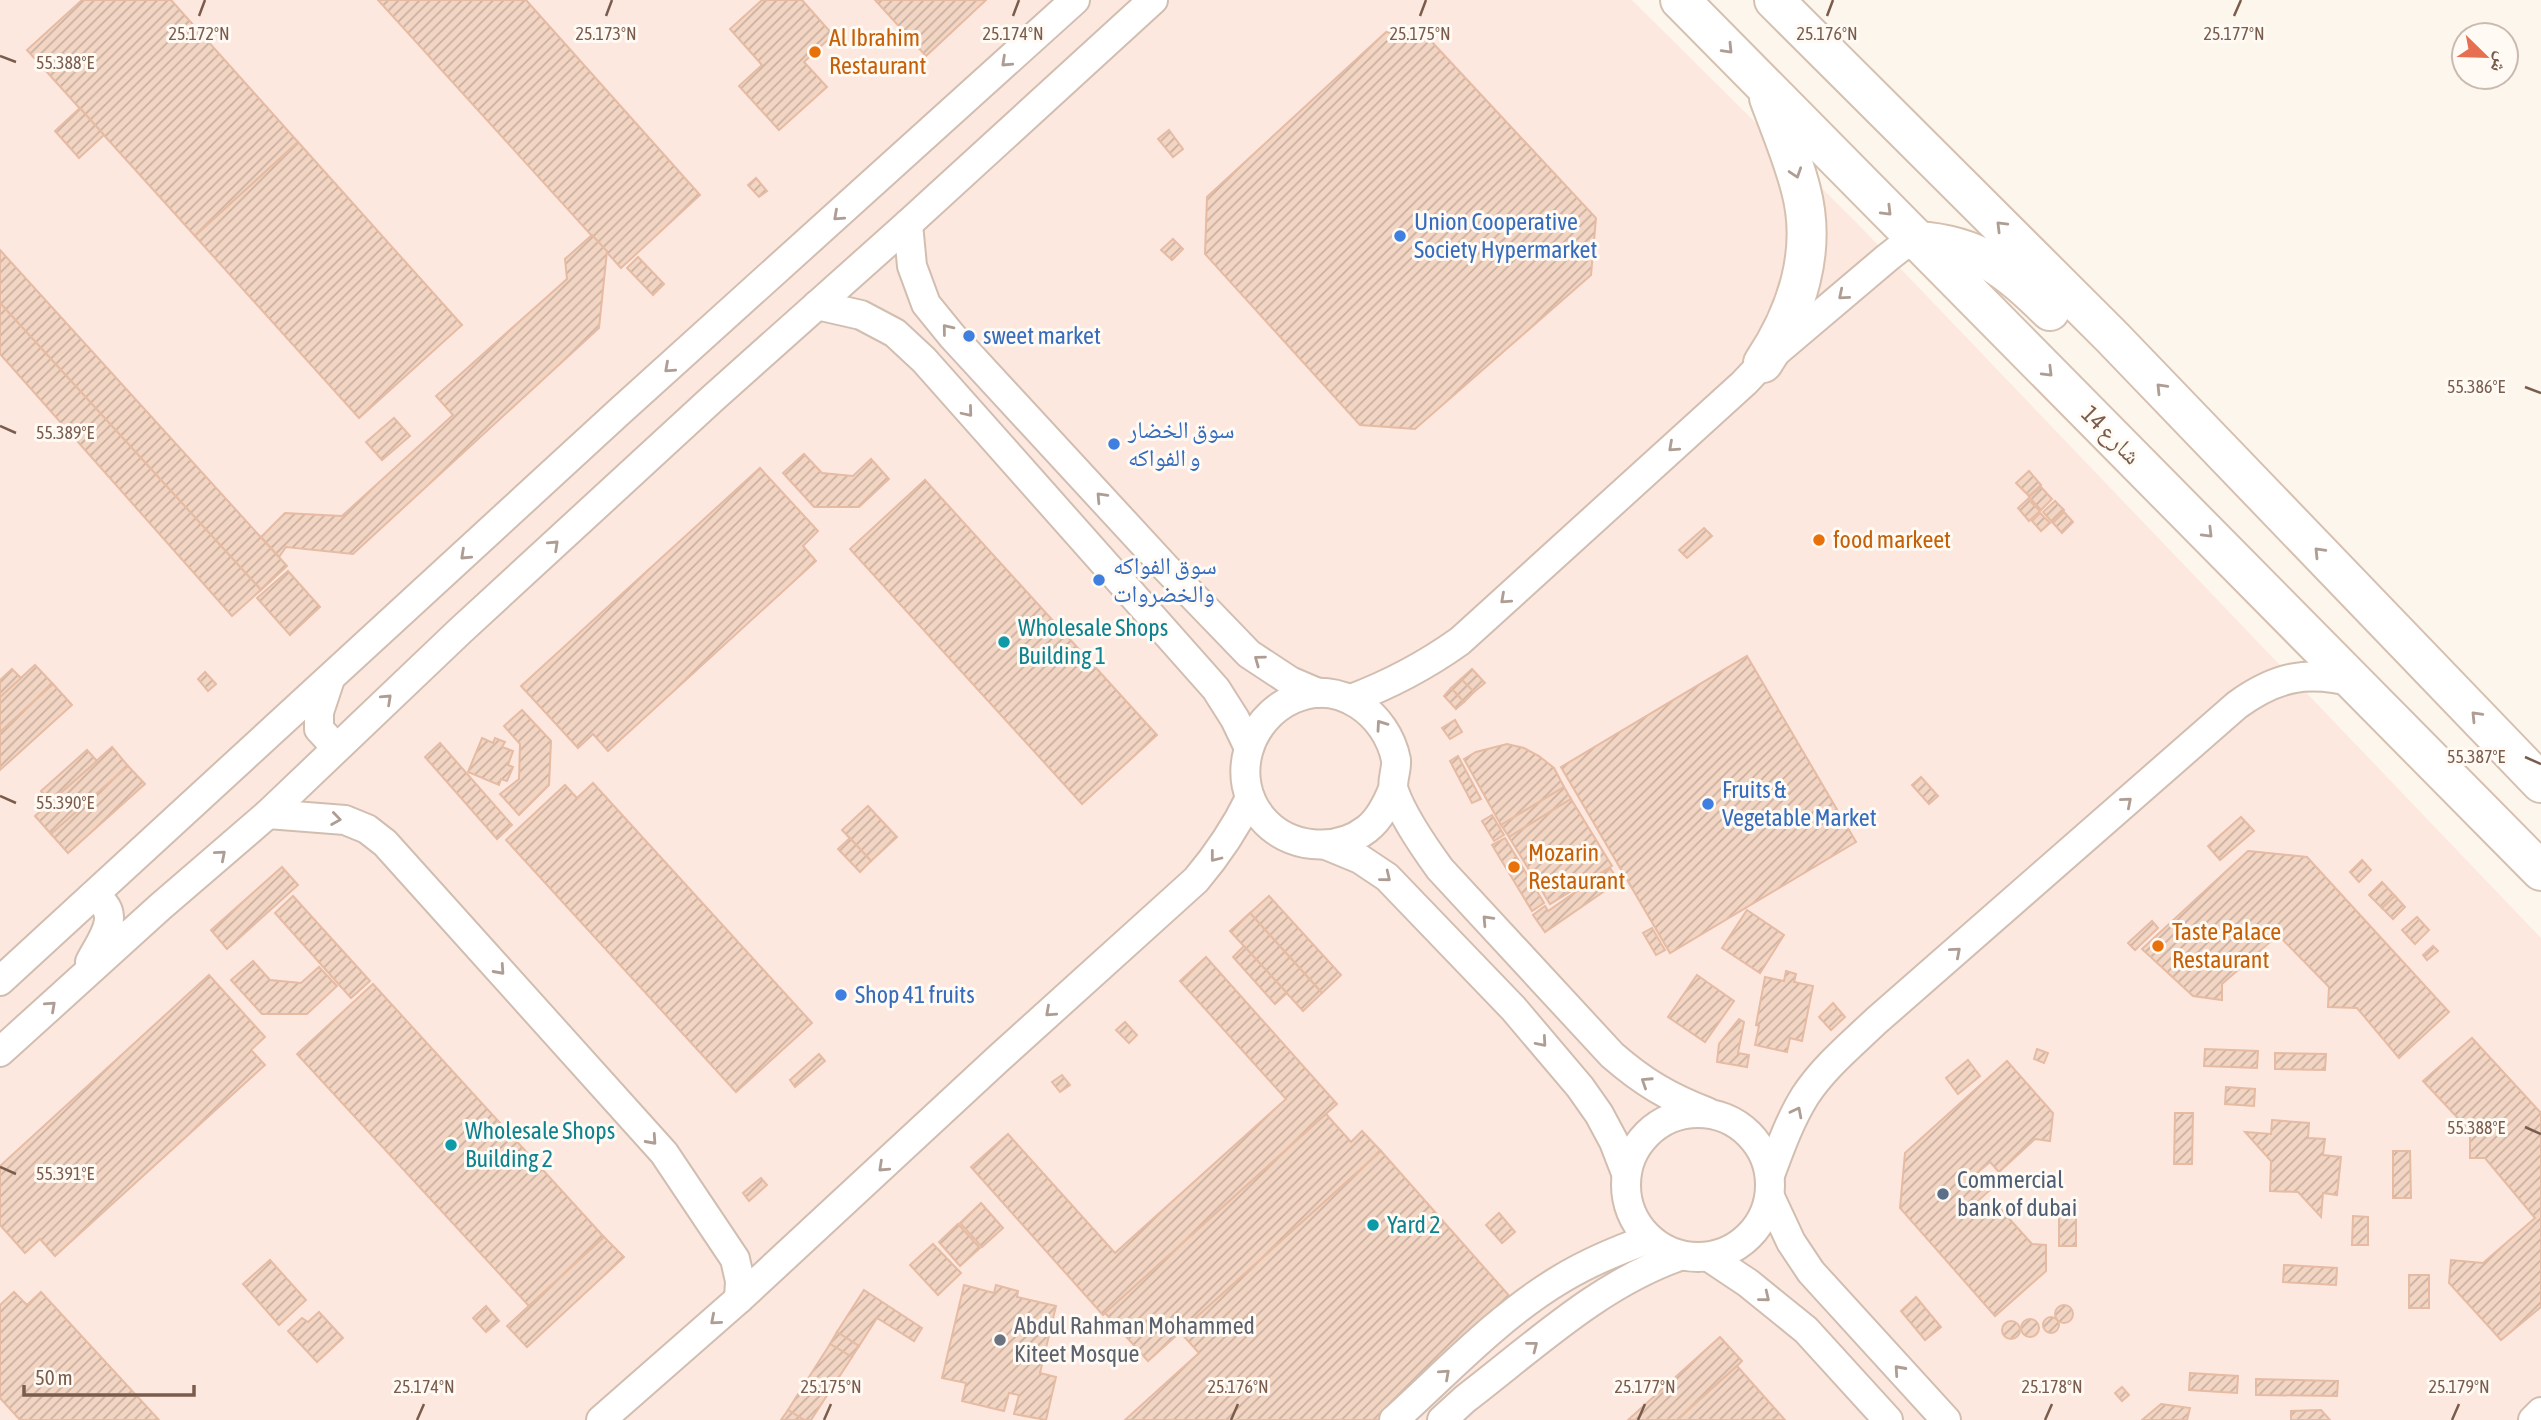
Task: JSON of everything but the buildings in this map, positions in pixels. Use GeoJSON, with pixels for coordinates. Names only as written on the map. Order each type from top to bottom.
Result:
{"type":"FeatureCollection","features":[{"type":"Feature","properties":{"kind":"main road","name":"شارع 14"},"geometry":{"type":"LineString","coordinates":[[1680,0],[2541,871]]}},
{"type":"Feature","properties":{"kind":"main road"},"geometry":{"type":"LineString","coordinates":[[1774,0],[2112,337],[2541,783]]}},
{"type":"Feature","properties":{"kind":"main road"},"geometry":{"type":"LineString","coordinates":[[1763,363],[1779,339],[1798,293],[1805,255],[1806,226],[1801,192],[1764,86]]}},
{"type":"Feature","properties":{"kind":"main road"},"geometry":{"type":"LineString","coordinates":[[1917,241],[1953,245],[1986,258],[2016,278],[2069,326],[2097,336],[2112,337]]}},
{"type":"Feature","properties":{"kind":"street"},"geometry":{"type":"LineString","coordinates":[[0,981],[619,412],[1074,0]]}},
{"type":"Feature","properties":{"kind":"street"},"geometry":{"type":"LineString","coordinates":[[0,1052],[268,814],[712,398],[908,224],[1153,0]]}},
{"type":"Feature","properties":{"kind":"street"},"geometry":{"type":"LineString","coordinates":[[908,224],[912,265],[926,304],[952,336],[1166,568],[1250,654],[1290,681],[1318,693],[1352,699],[1374,714],[1389,736],[1396,762],[1393,789],[1384,811],[1368,828],[1348,840],[1326,845],[1302,843],[1280,834],[1262,818],[1250,798],[1244,772],[1248,746],[1259,725],[1275,708],[1296,697],[1318,693]]}},
{"type":"Feature","properties":{"kind":"street"},"geometry":{"type":"LineString","coordinates":[[1352,699],[1402,678],[1460,641],[1763,363],[1887,258],[1901,247],[1917,241]]}},
{"type":"Feature","properties":{"kind":"street"},"geometry":{"type":"LineString","coordinates":[[817,305],[860,315],[884,327],[895,333],[924,360],[1216,689],[1248,746]]}},
{"type":"Feature","properties":{"kind":"street"},"geometry":{"type":"LineString","coordinates":[[1442,1420],[1497,1374],[1618,1283],[1650,1266],[1680,1256],[1709,1257],[1731,1250],[1749,1237],[1762,1218],[1787,1133],[1806,1096],[1832,1063],[1876,1021],[2237,705],[2258,690],[2298,676],[2332,676],[2357,683]]}},
{"type":"Feature","properties":{"kind":"street"},"geometry":{"type":"LineString","coordinates":[[330,680],[319,712],[319,729],[331,742],[340,744]]}},
{"type":"Feature","properties":{"kind":"street"},"geometry":{"type":"LineString","coordinates":[[1393,789],[1423,845],[1440,869],[1612,1055],[1640,1079],[1672,1098],[1730,1119],[1749,1133],[1763,1152],[1770,1186],[1791,1242],[1811,1272],[1945,1420]]}},
{"type":"Feature","properties":{"kind":"street"},"geometry":{"type":"LineString","coordinates":[[601,1420],[739,1299],[1196,880],[1229,837],[1250,798]]}},
{"type":"Feature","properties":{"kind":"street"},"geometry":{"type":"LineString","coordinates":[[268,814],[345,820],[367,829],[385,843],[664,1153],[735,1259],[740,1280],[739,1299]]}},
{"type":"Feature","properties":{"kind":"street"},"geometry":{"type":"LineString","coordinates":[[1326,845],[1360,859],[1387,877],[1513,1008],[1599,1114],[1626,1173]]}},
{"type":"Feature","properties":{"kind":"street"},"geometry":{"type":"LineString","coordinates":[[82,977],[109,925],[107,907],[93,896]]}},
{"type":"Feature","properties":{"kind":"street"},"geometry":{"type":"LineString","coordinates":[[1680,1256],[1649,1239],[1633,1220],[1626,1197],[1626,1173],[1635,1147],[1654,1126],[1679,1114],[1707,1112]]}},
{"type":"Feature","properties":{"kind":"street"},"geometry":{"type":"LineString","coordinates":[[1394,1420],[1500,1323],[1532,1298],[1589,1263],[1649,1239]]}},
{"type":"Feature","properties":{"kind":"street"},"geometry":{"type":"LineString","coordinates":[[1709,1257],[1748,1283],[1806,1330],[1888,1420]]}},
{"type":"Feature","properties":{"kind":"street"},"geometry":{"type":"LineString","coordinates":[[2533,1420],[2541,1412]]}},
{"type":"Feature","properties":{"kind":"shaded area","name":"سوق الفواكه والخضروات"},"geometry":{"type":"Polygon","coordinates":[[[0,0],[1632,0],[1856,222],[2541,938],[2541,1420],[0,1420],[0,0]]]}},
{"type":"Feature","properties":{"kind":"place","name":"Al Ibrahim Restaurant"},"geometry":{"type":"Point","coordinates":[815,52]}},
{"type":"Feature","properties":{"kind":"place","name":"Union Cooperative Society Hypermarket"},"geometry":{"type":"Point","coordinates":[1400,236]}},
{"type":"Feature","properties":{"kind":"place","name":"sweet market"},"geometry":{"type":"Point","coordinates":[969,336]}},
{"type":"Feature","properties":{"kind":"place","name":"سوق الخضار و الفواكه"},"geometry":{"type":"Point","coordinates":[1114,444]}},
{"type":"Feature","properties":{"kind":"place","name":"food markeet"},"geometry":{"type":"Point","coordinates":[1819,540]}},
{"type":"Feature","properties":{"kind":"place","name":"سوق الفواكه والخضروات"},"geometry":{"type":"Point","coordinates":[1099,580]}},
{"type":"Feature","properties":{"kind":"place","name":"Wholesale Shops Building 1"},"geometry":{"type":"Point","coordinates":[1004,642]}},
{"type":"Feature","properties":{"kind":"place","name":"Fruits & Vegetable Market"},"geometry":{"type":"Point","coordinates":[1708,804]}},
{"type":"Feature","properties":{"kind":"place","name":"Mozarin Restaurant"},"geometry":{"type":"Point","coordinates":[1514,867]}},
{"type":"Feature","properties":{"kind":"place","name":"Taste Palace Restaurant"},"geometry":{"type":"Point","coordinates":[2158,946]}},
{"type":"Feature","properties":{"kind":"place","name":"Shop 41 fruits"},"geometry":{"type":"Point","coordinates":[841,995]}},
{"type":"Feature","properties":{"kind":"place","name":"Wholesale Shops Building 2"},"geometry":{"type":"Point","coordinates":[451,1145]}},
{"type":"Feature","properties":{"kind":"place","name":"Commercial bank of dubai"},"geometry":{"type":"Point","coordinates":[1943,1194]}},
{"type":"Feature","properties":{"kind":"place","name":"Yard 2"},"geometry":{"type":"Point","coordinates":[1373,1225]}},
{"type":"Feature","properties":{"kind":"place","name":"Abdul Rahman Mohammed Kiteet Mosque"},"geometry":{"type":"Point","coordinates":[1000,1340]}}]}
